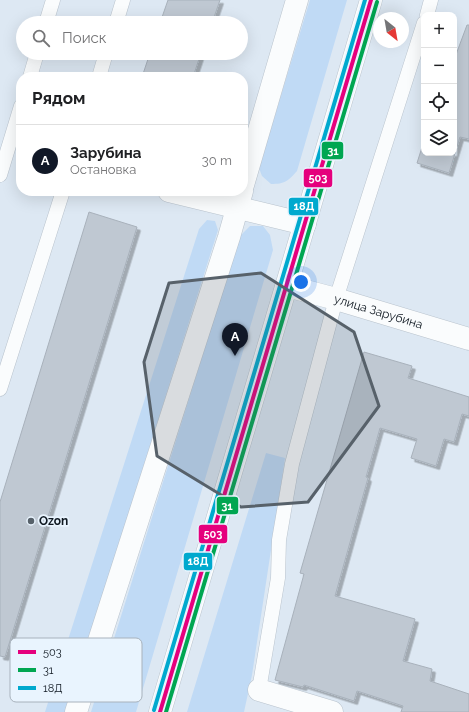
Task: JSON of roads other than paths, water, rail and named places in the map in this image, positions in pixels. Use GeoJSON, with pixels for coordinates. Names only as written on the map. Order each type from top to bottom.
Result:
{"type":"FeatureCollection","features":[{"type":"Feature","properties":{"kind":"street"},"geometry":{"type":"LineString","coordinates":[[248,168],[297,0]]}},
{"type":"Feature","properties":{"kind":"street"},"geometry":{"type":"LineString","coordinates":[[160,712],[371,0]]}},
{"type":"Feature","properties":{"kind":"street"},"geometry":{"type":"LineString","coordinates":[[208,196],[240,200],[305,224]]}},
{"type":"Feature","properties":{"kind":"street"},"geometry":{"type":"LineString","coordinates":[[100,638],[240,200]]}},
{"type":"Feature","properties":{"kind":"street","name":"улица Зарубина"},"geometry":{"type":"LineString","coordinates":[[287,286],[336,298],[469,339]]}},
{"type":"Feature","properties":{"kind":"street"},"geometry":{"type":"LineString","coordinates":[[258,690],[332,712]]}},
{"type":"Feature","properties":{"kind":"street"},"geometry":{"type":"LineString","coordinates":[[76,712],[79,702]]}},
{"type":"Feature","properties":{"kind":"lane"},"geometry":{"type":"LineString","coordinates":[[48,16],[53,0]]}},
{"type":"Feature","properties":{"kind":"lane"},"geometry":{"type":"LineString","coordinates":[[118,16],[123,0]]}},
{"type":"Feature","properties":{"kind":"lane"},"geometry":{"type":"LineString","coordinates":[[428,12],[432,0]]}},
{"type":"Feature","properties":{"kind":"lane"},"geometry":{"type":"LineString","coordinates":[[258,690],[278,578],[280,540],[292,464],[336,298],[421,32]]}},
{"type":"Feature","properties":{"kind":"lane"},"geometry":{"type":"LineString","coordinates":[[31,72],[35,60]]}},
{"type":"Feature","properties":{"kind":"lane"},"geometry":{"type":"LineString","coordinates":[[100,72],[104,60]]}},
{"type":"Feature","properties":{"kind":"lane"},"geometry":{"type":"LineString","coordinates":[[0,175],[16,122]]}},
{"type":"Feature","properties":{"kind":"lane"},"geometry":{"type":"LineString","coordinates":[[0,389],[61,196]]}},
{"type":"Feature","properties":{"kind":"place","name":"Зарубина"},"geometry":{"type":"Point","coordinates":[235,356]}},
{"type":"Feature","properties":{"kind":"place","name":"Ozon"},"geometry":{"type":"Point","coordinates":[31,521]}}]}
